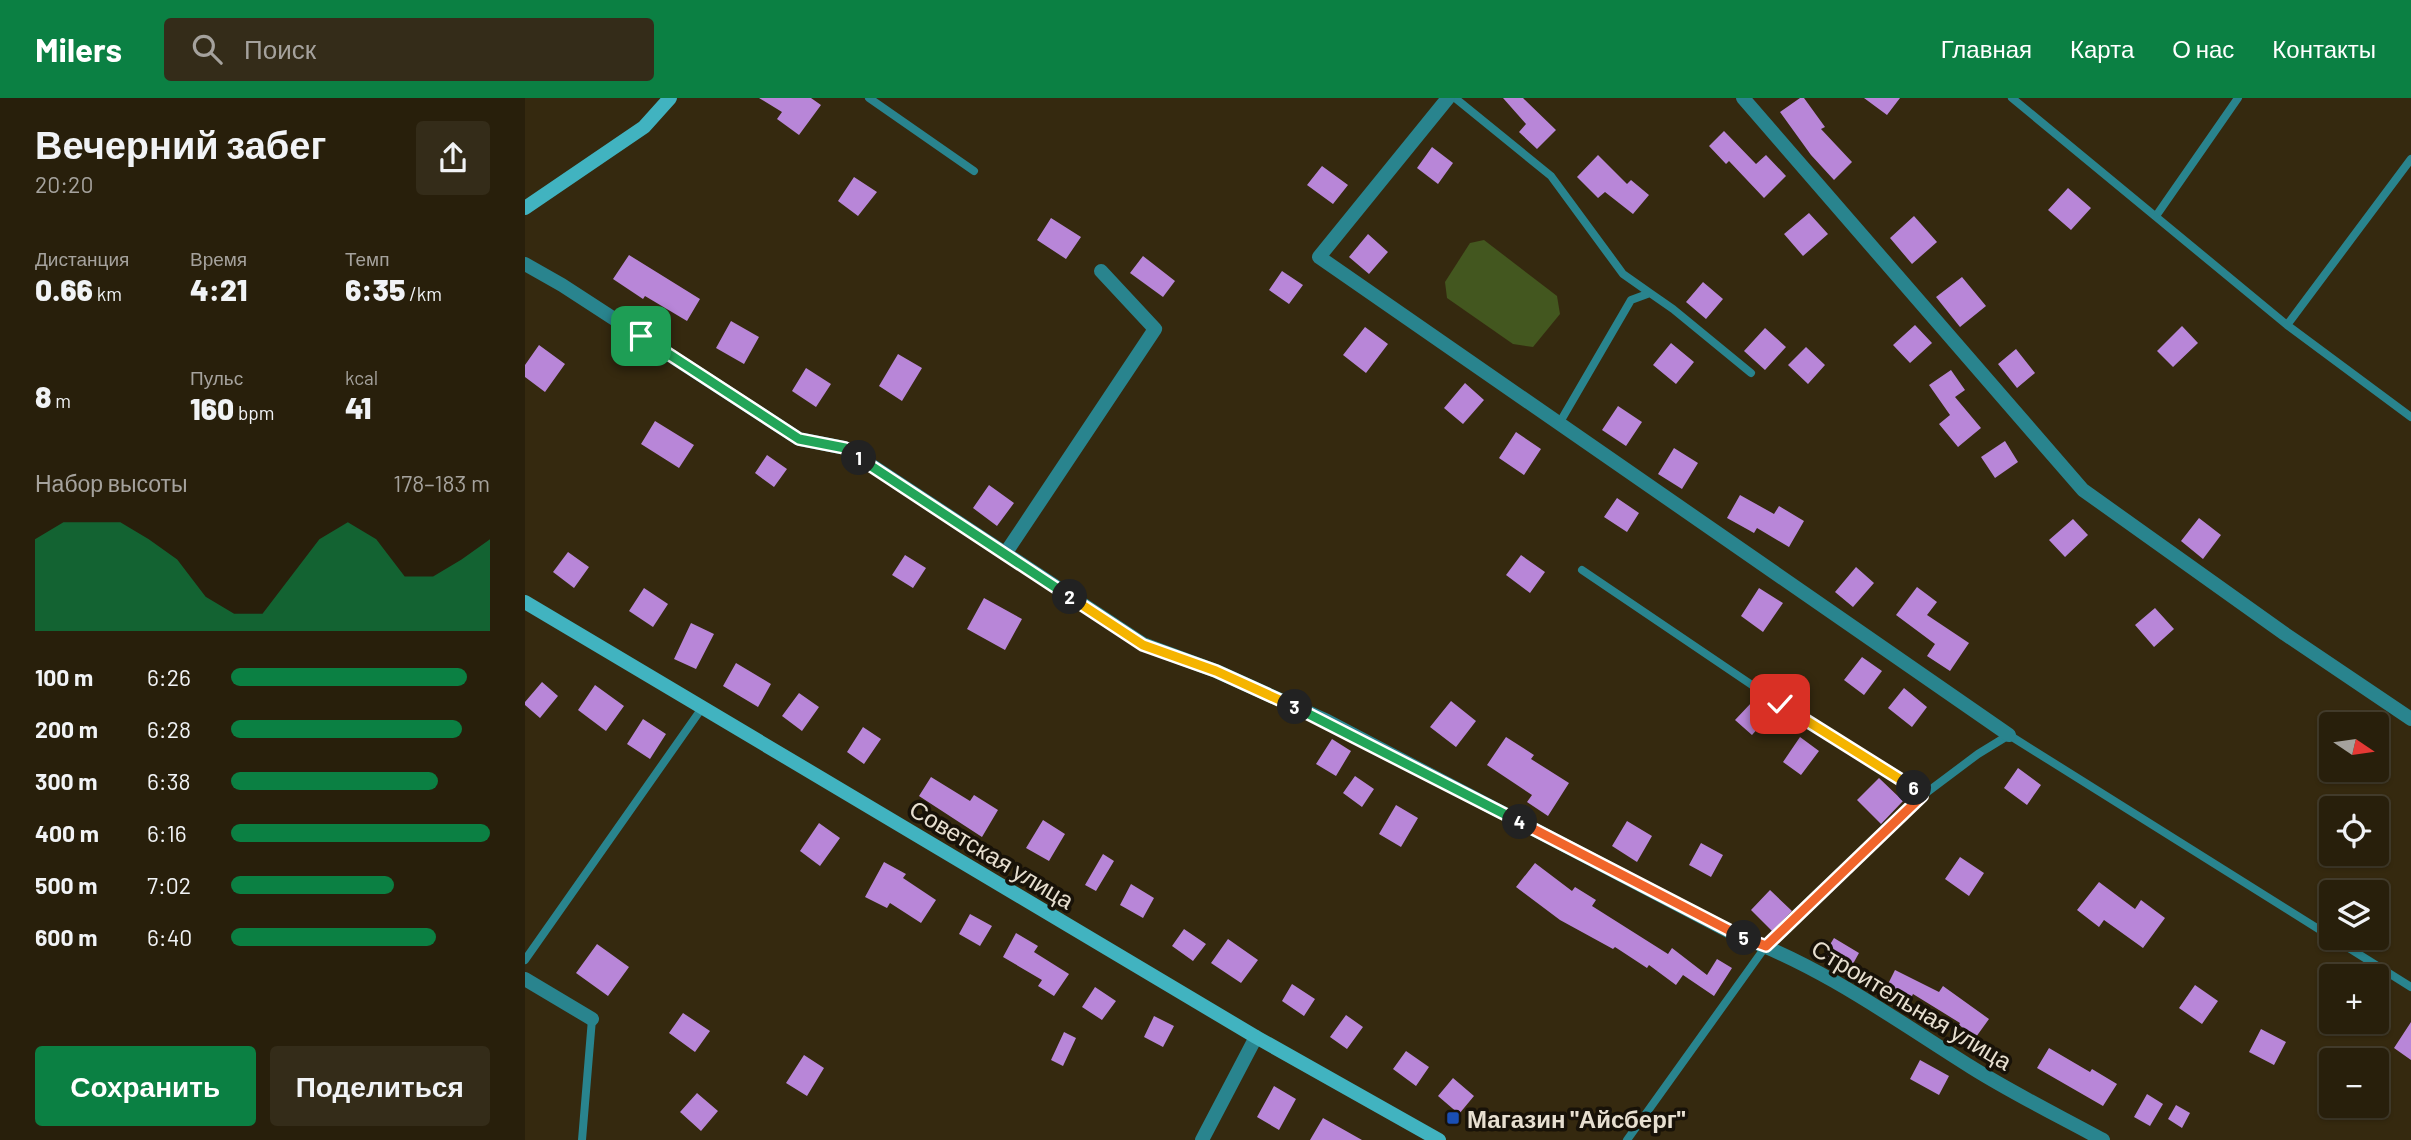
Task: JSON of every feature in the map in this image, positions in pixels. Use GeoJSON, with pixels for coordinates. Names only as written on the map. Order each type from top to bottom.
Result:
{"type":"FeatureCollection","features":[{"type":"Feature","properties":{"kind":"main road"},"geometry":{"type":"LineString","coordinates":[[525,208],[644,127],[670,98]]}},
{"type":"Feature","properties":{"kind":"main road","name":"Советская улица"},"geometry":{"type":"LineString","coordinates":[[525,602],[1256,1037],[1439,1140]]}},
{"type":"Feature","properties":{"kind":"street"},"geometry":{"type":"LineString","coordinates":[[1448,98],[1319,257],[2009,735]]}},
{"type":"Feature","properties":{"kind":"street"},"geometry":{"type":"LineString","coordinates":[[1743,98],[2083,490],[2285,634],[2411,719]]}},
{"type":"Feature","properties":{"kind":"street","name":"Строительная улица"},"geometry":{"type":"LineString","coordinates":[[525,264],[562,285],[799,439],[845,448],[1143,645],[1216,671],[1327,721],[1738,936],[1766,946],[1851,991],[1975,1069],[2103,1140]]}},
{"type":"Feature","properties":{"kind":"street"},"geometry":{"type":"LineString","coordinates":[[1005,554],[1155,329],[1101,271]]}},
{"type":"Feature","properties":{"kind":"street"},"geometry":{"type":"LineString","coordinates":[[525,979],[592,1019]]}},
{"type":"Feature","properties":{"kind":"street"},"geometry":{"type":"LineString","coordinates":[[1202,1140],[1256,1037]]}},
{"type":"Feature","properties":{"kind":"lane"},"geometry":{"type":"LineString","coordinates":[[869,98],[974,171]]}},
{"type":"Feature","properties":{"kind":"lane"},"geometry":{"type":"LineString","coordinates":[[1455,98],[1551,176],[1623,274],[1673,309],[1751,373]]}},
{"type":"Feature","properties":{"kind":"lane"},"geometry":{"type":"LineString","coordinates":[[2012,98],[2287,325],[2411,417]]}},
{"type":"Feature","properties":{"kind":"lane"},"geometry":{"type":"LineString","coordinates":[[2156,216],[2238,98]]}},
{"type":"Feature","properties":{"kind":"lane"},"geometry":{"type":"LineString","coordinates":[[2287,325],[2411,159]]}},
{"type":"Feature","properties":{"kind":"lane"},"geometry":{"type":"LineString","coordinates":[[1560,422],[1631,300],[1650,293]]}},
{"type":"Feature","properties":{"kind":"lane"},"geometry":{"type":"LineString","coordinates":[[1582,570],[1780,704],[1909,784],[1922,796]]}},
{"type":"Feature","properties":{"kind":"lane"},"geometry":{"type":"LineString","coordinates":[[525,960],[702,708]]}},
{"type":"Feature","properties":{"kind":"lane"},"geometry":{"type":"LineString","coordinates":[[1627,1140],[1766,946],[1922,796],[1978,754],[2009,735],[2411,987]]}},
{"type":"Feature","properties":{"kind":"lane"},"geometry":{"type":"LineString","coordinates":[[582,1140],[592,1019]]}},
{"type":"Feature","properties":{"kind":"green space"},"geometry":{"type":"Polygon","coordinates":[[[1484,240],[1557,296],[1560,314],[1533,347],[1513,344],[1447,298],[1445,282],[1470,243],[1484,240]]]}},
{"type":"Feature","properties":{"kind":"building"},"geometry":{"type":"Polygon","coordinates":[[[759,98],[811,98],[821,105],[799,135],[777,119],[782,112],[759,98]]]}},
{"type":"Feature","properties":{"kind":"building"},"geometry":{"type":"Polygon","coordinates":[[[1503,98],[1523,98],[1556,130],[1537,149],[1519,132],[1526,124],[1503,98]]]}},
{"type":"Feature","properties":{"kind":"building"},"geometry":{"type":"Polygon","coordinates":[[[1804,98],[1825,127],[1821,129],[1852,162],[1834,180],[1811,155],[1780,112],[1804,98]]]}},
{"type":"Feature","properties":{"kind":"building"},"geometry":{"type":"Polygon","coordinates":[[[1864,98],[1900,98],[1887,115],[1864,98]]]}},
{"type":"Feature","properties":{"kind":"building"},"geometry":{"type":"Polygon","coordinates":[[[1724,131],[1756,164],[1766,155],[1786,176],[1764,198],[1729,161],[1726,164],[1709,146],[1724,131]]]}},
{"type":"Feature","properties":{"kind":"building"},"geometry":{"type":"Polygon","coordinates":[[[1432,147],[1453,163],[1438,184],[1417,168],[1432,147]]]}},
{"type":"Feature","properties":{"kind":"building"},"geometry":{"type":"Polygon","coordinates":[[[1598,155],[1627,184],[1631,180],[1649,195],[1633,214],[1605,192],[1598,198],[1577,177],[1598,155]]]}},
{"type":"Feature","properties":{"kind":"building"},"geometry":{"type":"Polygon","coordinates":[[[1322,166],[1348,185],[1333,204],[1307,185],[1322,166]]]}},
{"type":"Feature","properties":{"kind":"building"},"geometry":{"type":"Polygon","coordinates":[[[854,177],[877,192],[858,216],[838,201],[854,177]]]}},
{"type":"Feature","properties":{"kind":"building"},"geometry":{"type":"Polygon","coordinates":[[[2068,188],[2091,208],[2071,230],[2048,210],[2068,188]]]}},
{"type":"Feature","properties":{"kind":"building"},"geometry":{"type":"Polygon","coordinates":[[[1809,213],[1828,234],[1803,256],[1784,234],[1809,213]]]}},
{"type":"Feature","properties":{"kind":"building"},"geometry":{"type":"Polygon","coordinates":[[[1914,216],[1937,242],[1912,264],[1890,238],[1914,216]]]}},
{"type":"Feature","properties":{"kind":"building"},"geometry":{"type":"Polygon","coordinates":[[[1051,218],[1081,237],[1066,259],[1037,240],[1051,218]]]}},
{"type":"Feature","properties":{"kind":"building"},"geometry":{"type":"Polygon","coordinates":[[[1368,234],[1388,252],[1369,274],[1349,257],[1368,234]]]}},
{"type":"Feature","properties":{"kind":"building"},"geometry":{"type":"Polygon","coordinates":[[[629,255],[700,299],[687,321],[645,296],[643,299],[613,279],[629,255]]]}},
{"type":"Feature","properties":{"kind":"building"},"geometry":{"type":"Polygon","coordinates":[[[1143,256],[1175,281],[1163,297],[1130,273],[1143,256]]]}},
{"type":"Feature","properties":{"kind":"building"},"geometry":{"type":"Polygon","coordinates":[[[1282,271],[1303,285],[1289,304],[1269,290],[1282,271]]]}},
{"type":"Feature","properties":{"kind":"building"},"geometry":{"type":"Polygon","coordinates":[[[1962,277],[1986,306],[1960,327],[1936,297],[1962,277]]]}},
{"type":"Feature","properties":{"kind":"building"},"geometry":{"type":"Polygon","coordinates":[[[1703,282],[1723,299],[1706,319],[1686,302],[1703,282]]]}},
{"type":"Feature","properties":{"kind":"building"},"geometry":{"type":"Polygon","coordinates":[[[731,321],[759,337],[744,364],[716,348],[731,321]]]}},
{"type":"Feature","properties":{"kind":"building"},"geometry":{"type":"Polygon","coordinates":[[[1915,325],[1932,343],[1910,363],[1893,345],[1915,325]]]}},
{"type":"Feature","properties":{"kind":"building"},"geometry":{"type":"Polygon","coordinates":[[[2182,326],[2198,343],[2173,367],[2157,351],[2182,326]]]}},
{"type":"Feature","properties":{"kind":"building"},"geometry":{"type":"Polygon","coordinates":[[[1365,327],[1388,344],[1366,373],[1343,355],[1365,327]]]}},
{"type":"Feature","properties":{"kind":"building"},"geometry":{"type":"Polygon","coordinates":[[[1765,328],[1786,347],[1765,370],[1744,351],[1765,328]]]}},
{"type":"Feature","properties":{"kind":"building"},"geometry":{"type":"Polygon","coordinates":[[[1671,343],[1694,362],[1676,384],[1653,365],[1671,343]]]}},
{"type":"Feature","properties":{"kind":"building"},"geometry":{"type":"Polygon","coordinates":[[[539,345],[565,364],[545,392],[525,377],[525,365],[539,345]]]}},
{"type":"Feature","properties":{"kind":"building"},"geometry":{"type":"Polygon","coordinates":[[[1806,347],[1825,365],[1808,384],[1788,365],[1806,347]]]}},
{"type":"Feature","properties":{"kind":"building"},"geometry":{"type":"Polygon","coordinates":[[[2016,349],[2035,373],[2017,388],[1998,364],[2016,349]]]}},
{"type":"Feature","properties":{"kind":"building"},"geometry":{"type":"Polygon","coordinates":[[[898,354],[922,368],[902,401],[879,386],[898,354]]]}},
{"type":"Feature","properties":{"kind":"building"},"geometry":{"type":"Polygon","coordinates":[[[806,368],[831,384],[816,407],[792,391],[806,368]]]}},
{"type":"Feature","properties":{"kind":"building"},"geometry":{"type":"Polygon","coordinates":[[[1951,370],[1965,390],[1955,397],[1981,428],[1958,447],[1939,424],[1950,415],[1929,385],[1951,370]]]}},
{"type":"Feature","properties":{"kind":"building"},"geometry":{"type":"Polygon","coordinates":[[[1465,383],[1484,400],[1463,424],[1444,408],[1465,383]]]}},
{"type":"Feature","properties":{"kind":"building"},"geometry":{"type":"Polygon","coordinates":[[[1618,406],[1642,422],[1626,446],[1602,430],[1618,406]]]}},
{"type":"Feature","properties":{"kind":"building"},"geometry":{"type":"Polygon","coordinates":[[[655,421],[694,445],[679,468],[641,444],[655,421]]]}},
{"type":"Feature","properties":{"kind":"building"},"geometry":{"type":"Polygon","coordinates":[[[1516,432],[1541,449],[1524,475],[1499,458],[1516,432]]]}},
{"type":"Feature","properties":{"kind":"building"},"geometry":{"type":"Polygon","coordinates":[[[2005,441],[2018,462],[1995,478],[1981,457],[2005,441]]]}},
{"type":"Feature","properties":{"kind":"building"},"geometry":{"type":"Polygon","coordinates":[[[1674,448],[1698,463],[1682,489],[1658,474],[1674,448]]]}},
{"type":"Feature","properties":{"kind":"building"},"geometry":{"type":"Polygon","coordinates":[[[767,455],[787,469],[774,487],[755,473],[767,455]]]}},
{"type":"Feature","properties":{"kind":"building"},"geometry":{"type":"Polygon","coordinates":[[[989,485],[1014,503],[997,526],[973,508],[989,485]]]}},
{"type":"Feature","properties":{"kind":"building"},"geometry":{"type":"Polygon","coordinates":[[[1740,495],[1774,514],[1779,506],[1804,521],[1789,547],[1757,528],[1754,533],[1727,518],[1740,495]]]}},
{"type":"Feature","properties":{"kind":"building"},"geometry":{"type":"Polygon","coordinates":[[[1617,498],[1639,513],[1627,532],[1604,517],[1617,498]]]}},
{"type":"Feature","properties":{"kind":"building"},"geometry":{"type":"Polygon","coordinates":[[[2199,518],[2221,535],[2203,559],[2181,541],[2199,518]]]}},
{"type":"Feature","properties":{"kind":"building"},"geometry":{"type":"Polygon","coordinates":[[[2073,519],[2088,535],[2065,557],[2049,540],[2073,519]]]}},
{"type":"Feature","properties":{"kind":"building"},"geometry":{"type":"Polygon","coordinates":[[[568,552],[589,567],[574,588],[553,572],[568,552]]]}},
{"type":"Feature","properties":{"kind":"building"},"geometry":{"type":"Polygon","coordinates":[[[905,555],[926,568],[913,588],[892,575],[905,555]]]}},
{"type":"Feature","properties":{"kind":"building"},"geometry":{"type":"Polygon","coordinates":[[[1521,555],[1545,572],[1530,593],[1506,575],[1521,555]]]}},
{"type":"Feature","properties":{"kind":"building"},"geometry":{"type":"Polygon","coordinates":[[[1856,567],[1874,583],[1853,607],[1835,592],[1856,567]]]}},
{"type":"Feature","properties":{"kind":"building"},"geometry":{"type":"Polygon","coordinates":[[[1917,587],[1937,602],[1927,615],[1969,643],[1950,671],[1927,656],[1935,644],[1896,615],[1917,587]]]}},
{"type":"Feature","properties":{"kind":"building"},"geometry":{"type":"Polygon","coordinates":[[[644,588],[668,604],[653,627],[629,611],[644,588]]]}},
{"type":"Feature","properties":{"kind":"building"},"geometry":{"type":"Polygon","coordinates":[[[1759,588],[1783,603],[1763,632],[1741,616],[1759,588]]]}},
{"type":"Feature","properties":{"kind":"building"},"geometry":{"type":"Polygon","coordinates":[[[984,598],[1022,619],[1005,650],[967,629],[984,598]]]}},
{"type":"Feature","properties":{"kind":"building"},"geometry":{"type":"Polygon","coordinates":[[[2155,608],[2174,629],[2154,647],[2135,625],[2155,608]]]}},
{"type":"Feature","properties":{"kind":"building"},"geometry":{"type":"Polygon","coordinates":[[[691,623],[714,634],[696,669],[674,659],[691,623]]]}},
{"type":"Feature","properties":{"kind":"building"},"geometry":{"type":"Polygon","coordinates":[[[1862,657],[1882,671],[1864,695],[1844,680],[1862,657]]]}},
{"type":"Feature","properties":{"kind":"building"},"geometry":{"type":"Polygon","coordinates":[[[736,663],[771,684],[758,707],[723,686],[736,663]]]}},
{"type":"Feature","properties":{"kind":"building"},"geometry":{"type":"Polygon","coordinates":[[[542,682],[558,696],[540,718],[525,702],[542,682]]]}},
{"type":"Feature","properties":{"kind":"building"},"geometry":{"type":"Polygon","coordinates":[[[595,685],[624,706],[606,731],[578,710],[595,685]]]}},
{"type":"Feature","properties":{"kind":"building"},"geometry":{"type":"Polygon","coordinates":[[[1904,688],[1927,707],[1912,727],[1888,708],[1904,688]]]}},
{"type":"Feature","properties":{"kind":"building"},"geometry":{"type":"Polygon","coordinates":[[[799,693],[819,707],[802,731],[782,716],[799,693]]]}},
{"type":"Feature","properties":{"kind":"building"},"geometry":{"type":"Polygon","coordinates":[[[1451,701],[1476,721],[1456,747],[1430,727],[1451,701]]]}},
{"type":"Feature","properties":{"kind":"building"},"geometry":{"type":"Polygon","coordinates":[[[1752,702],[1768,717],[1752,735],[1735,720],[1752,702]]]}},
{"type":"Feature","properties":{"kind":"building"},"geometry":{"type":"Polygon","coordinates":[[[643,719],[666,734],[650,759],[627,744],[643,719]]]}},
{"type":"Feature","properties":{"kind":"building"},"geometry":{"type":"Polygon","coordinates":[[[863,727],[881,739],[864,764],[847,752],[863,727]]]}},
{"type":"Feature","properties":{"kind":"building"},"geometry":{"type":"Polygon","coordinates":[[[1506,737],[1534,755],[1531,759],[1569,783],[1548,816],[1527,802],[1532,795],[1487,765],[1506,737]]]}},
{"type":"Feature","properties":{"kind":"building"},"geometry":{"type":"Polygon","coordinates":[[[1800,737],[1819,751],[1801,775],[1783,762],[1800,737]]]}},
{"type":"Feature","properties":{"kind":"building"},"geometry":{"type":"Polygon","coordinates":[[[1332,739],[1351,751],[1336,776],[1316,764],[1332,739]]]}},
{"type":"Feature","properties":{"kind":"building"},"geometry":{"type":"Polygon","coordinates":[[[2018,768],[2041,785],[2027,805],[2004,788],[2018,768]]]}},
{"type":"Feature","properties":{"kind":"building"},"geometry":{"type":"Polygon","coordinates":[[[1355,776],[1374,789],[1362,807],[1343,793],[1355,776]]]}},
{"type":"Feature","properties":{"kind":"building"},"geometry":{"type":"Polygon","coordinates":[[[931,777],[970,801],[974,795],[998,810],[982,837],[919,796],[931,777]]]}},
{"type":"Feature","properties":{"kind":"building"},"geometry":{"type":"Polygon","coordinates":[[[1879,778],[1903,801],[1881,824],[1857,800],[1879,778]]]}},
{"type":"Feature","properties":{"kind":"building"},"geometry":{"type":"Polygon","coordinates":[[[1396,805],[1418,818],[1401,847],[1379,834],[1396,805]]]}},
{"type":"Feature","properties":{"kind":"building"},"geometry":{"type":"Polygon","coordinates":[[[1043,820],[1065,834],[1049,861],[1026,848],[1043,820]]]}},
{"type":"Feature","properties":{"kind":"building"},"geometry":{"type":"Polygon","coordinates":[[[1627,821],[1652,836],[1637,862],[1612,846],[1627,821]]]}},
{"type":"Feature","properties":{"kind":"building"},"geometry":{"type":"Polygon","coordinates":[[[819,823],[840,838],[820,866],[800,851],[819,823]]]}},
{"type":"Feature","properties":{"kind":"building"},"geometry":{"type":"Polygon","coordinates":[[[1701,843],[1723,855],[1711,877],[1689,865],[1701,843]]]}},
{"type":"Feature","properties":{"kind":"building"},"geometry":{"type":"Polygon","coordinates":[[[1103,854],[1114,861],[1096,891],[1085,885],[1103,854]]]}},
{"type":"Feature","properties":{"kind":"building"},"geometry":{"type":"Polygon","coordinates":[[[1960,857],[1984,873],[1969,896],[1945,879],[1960,857]]]}},
{"type":"Feature","properties":{"kind":"building"},"geometry":{"type":"Polygon","coordinates":[[[884,862],[906,874],[903,878],[936,900],[921,923],[890,903],[887,908],[865,897],[884,862]]]}},
{"type":"Feature","properties":{"kind":"building"},"geometry":{"type":"Polygon","coordinates":[[[1535,863],[1572,891],[1575,887],[1596,900],[1592,906],[1668,954],[1672,948],[1707,975],[1717,959],[1732,968],[1714,996],[1683,975],[1676,985],[1649,965],[1647,968],[1615,947],[1613,949],[1560,920],[1516,887],[1535,863]]]}},
{"type":"Feature","properties":{"kind":"building"},"geometry":{"type":"Polygon","coordinates":[[[2099,882],[2135,909],[2141,900],[2165,918],[2143,948],[2104,920],[2099,927],[2077,910],[2099,882]]]}},
{"type":"Feature","properties":{"kind":"building"},"geometry":{"type":"Polygon","coordinates":[[[1131,884],[1154,898],[1143,918],[1120,905],[1131,884]]]}},
{"type":"Feature","properties":{"kind":"building"},"geometry":{"type":"Polygon","coordinates":[[[1770,890],[1792,911],[1772,931],[1751,910],[1770,890]]]}},
{"type":"Feature","properties":{"kind":"building"},"geometry":{"type":"Polygon","coordinates":[[[970,914],[992,926],[980,946],[959,934],[970,914]]]}},
{"type":"Feature","properties":{"kind":"building"},"geometry":{"type":"Polygon","coordinates":[[[1184,929],[1206,944],[1193,961],[1172,946],[1184,929]]]}},
{"type":"Feature","properties":{"kind":"building"},"geometry":{"type":"Polygon","coordinates":[[[1016,933],[1038,946],[1034,952],[1069,974],[1054,996],[1038,986],[1042,980],[1003,957],[1016,933]]]}},
{"type":"Feature","properties":{"kind":"building"},"geometry":{"type":"Polygon","coordinates":[[[1834,938],[1859,953],[1849,971],[1823,956],[1834,938]]]}},
{"type":"Feature","properties":{"kind":"building"},"geometry":{"type":"Polygon","coordinates":[[[1228,939],[1258,960],[1241,983],[1211,963],[1228,939]]]}},
{"type":"Feature","properties":{"kind":"building"},"geometry":{"type":"Polygon","coordinates":[[[597,944],[629,967],[608,996],[576,973],[597,944]]]}},
{"type":"Feature","properties":{"kind":"building"},"geometry":{"type":"Polygon","coordinates":[[[1895,970],[1939,992],[1943,986],[1989,1019],[1976,1037],[1959,1025],[1960,1023],[1913,994],[1909,1002],[1885,990],[1895,970]]]}},
{"type":"Feature","properties":{"kind":"building"},"geometry":{"type":"Polygon","coordinates":[[[1292,984],[1315,999],[1304,1016],[1282,1001],[1292,984]]]}},
{"type":"Feature","properties":{"kind":"building"},"geometry":{"type":"Polygon","coordinates":[[[2195,985],[2218,1001],[2202,1024],[2179,1008],[2195,985]]]}},
{"type":"Feature","properties":{"kind":"building"},"geometry":{"type":"Polygon","coordinates":[[[1095,987],[1116,1001],[1102,1020],[1082,1007],[1095,987]]]}},
{"type":"Feature","properties":{"kind":"building"},"geometry":{"type":"Polygon","coordinates":[[[683,1013],[710,1031],[695,1052],[669,1033],[683,1013]]]}},
{"type":"Feature","properties":{"kind":"building"},"geometry":{"type":"Polygon","coordinates":[[[1346,1015],[1363,1027],[1347,1049],[1330,1037],[1346,1015]]]}},
{"type":"Feature","properties":{"kind":"building"},"geometry":{"type":"Polygon","coordinates":[[[1154,1016],[1174,1026],[1163,1047],[1144,1037],[1154,1016]]]}},
{"type":"Feature","properties":{"kind":"building"},"geometry":{"type":"Polygon","coordinates":[[[2411,1022],[2411,1060],[2394,1048],[2411,1022]]]}},
{"type":"Feature","properties":{"kind":"building"},"geometry":{"type":"Polygon","coordinates":[[[2261,1029],[2286,1042],[2274,1065],[2249,1052],[2261,1029]]]}},
{"type":"Feature","properties":{"kind":"building"},"geometry":{"type":"Polygon","coordinates":[[[1064,1032],[1076,1038],[1063,1066],[1051,1060],[1064,1032]]]}},
{"type":"Feature","properties":{"kind":"building"},"geometry":{"type":"Polygon","coordinates":[[[2049,1048],[2117,1084],[2103,1106],[2037,1068],[2049,1048]]]}},
{"type":"Feature","properties":{"kind":"building"},"geometry":{"type":"Polygon","coordinates":[[[1406,1051],[1429,1067],[1416,1086],[1393,1069],[1406,1051]]]}},
{"type":"Feature","properties":{"kind":"building"},"geometry":{"type":"Polygon","coordinates":[[[804,1055],[824,1068],[807,1096],[786,1083],[804,1055]]]}},
{"type":"Feature","properties":{"kind":"building"},"geometry":{"type":"Polygon","coordinates":[[[1920,1060],[1949,1076],[1939,1095],[1910,1079],[1920,1060]]]}},
{"type":"Feature","properties":{"kind":"building"},"geometry":{"type":"Polygon","coordinates":[[[1453,1078],[1474,1096],[1459,1114],[1438,1096],[1453,1078]]]}},
{"type":"Feature","properties":{"kind":"building"},"geometry":{"type":"Polygon","coordinates":[[[1274,1086],[1296,1099],[1279,1130],[1257,1117],[1274,1086]]]}},
{"type":"Feature","properties":{"kind":"building"},"geometry":{"type":"Polygon","coordinates":[[[697,1093],[718,1111],[701,1131],[680,1112],[697,1093]]]}},
{"type":"Feature","properties":{"kind":"building"},"geometry":{"type":"Polygon","coordinates":[[[2147,1094],[2163,1104],[2150,1126],[2134,1117],[2147,1094]]]}},
{"type":"Feature","properties":{"kind":"building"},"geometry":{"type":"Polygon","coordinates":[[[2176,1105],[2190,1113],[2182,1128],[2168,1119],[2176,1105]]]}},
{"type":"Feature","properties":{"kind":"building"},"geometry":{"type":"Polygon","coordinates":[[[1323,1118],[1362,1140],[1310,1140],[1323,1118]]]}},
{"type":"Feature","properties":{"kind":"place","name":"Магазин \"Айсберг\""},"geometry":{"type":"Point","coordinates":[1453,1118]}},
{"type":"Feature","properties":{"kind":"route"},"geometry":{"type":"LineString","coordinates":[[641,336],[799,439],[845,448],[1143,645],[1216,671],[1327,721],[1738,936],[1766,946],[1922,796],[1909,784],[1780,704]]}}]}
